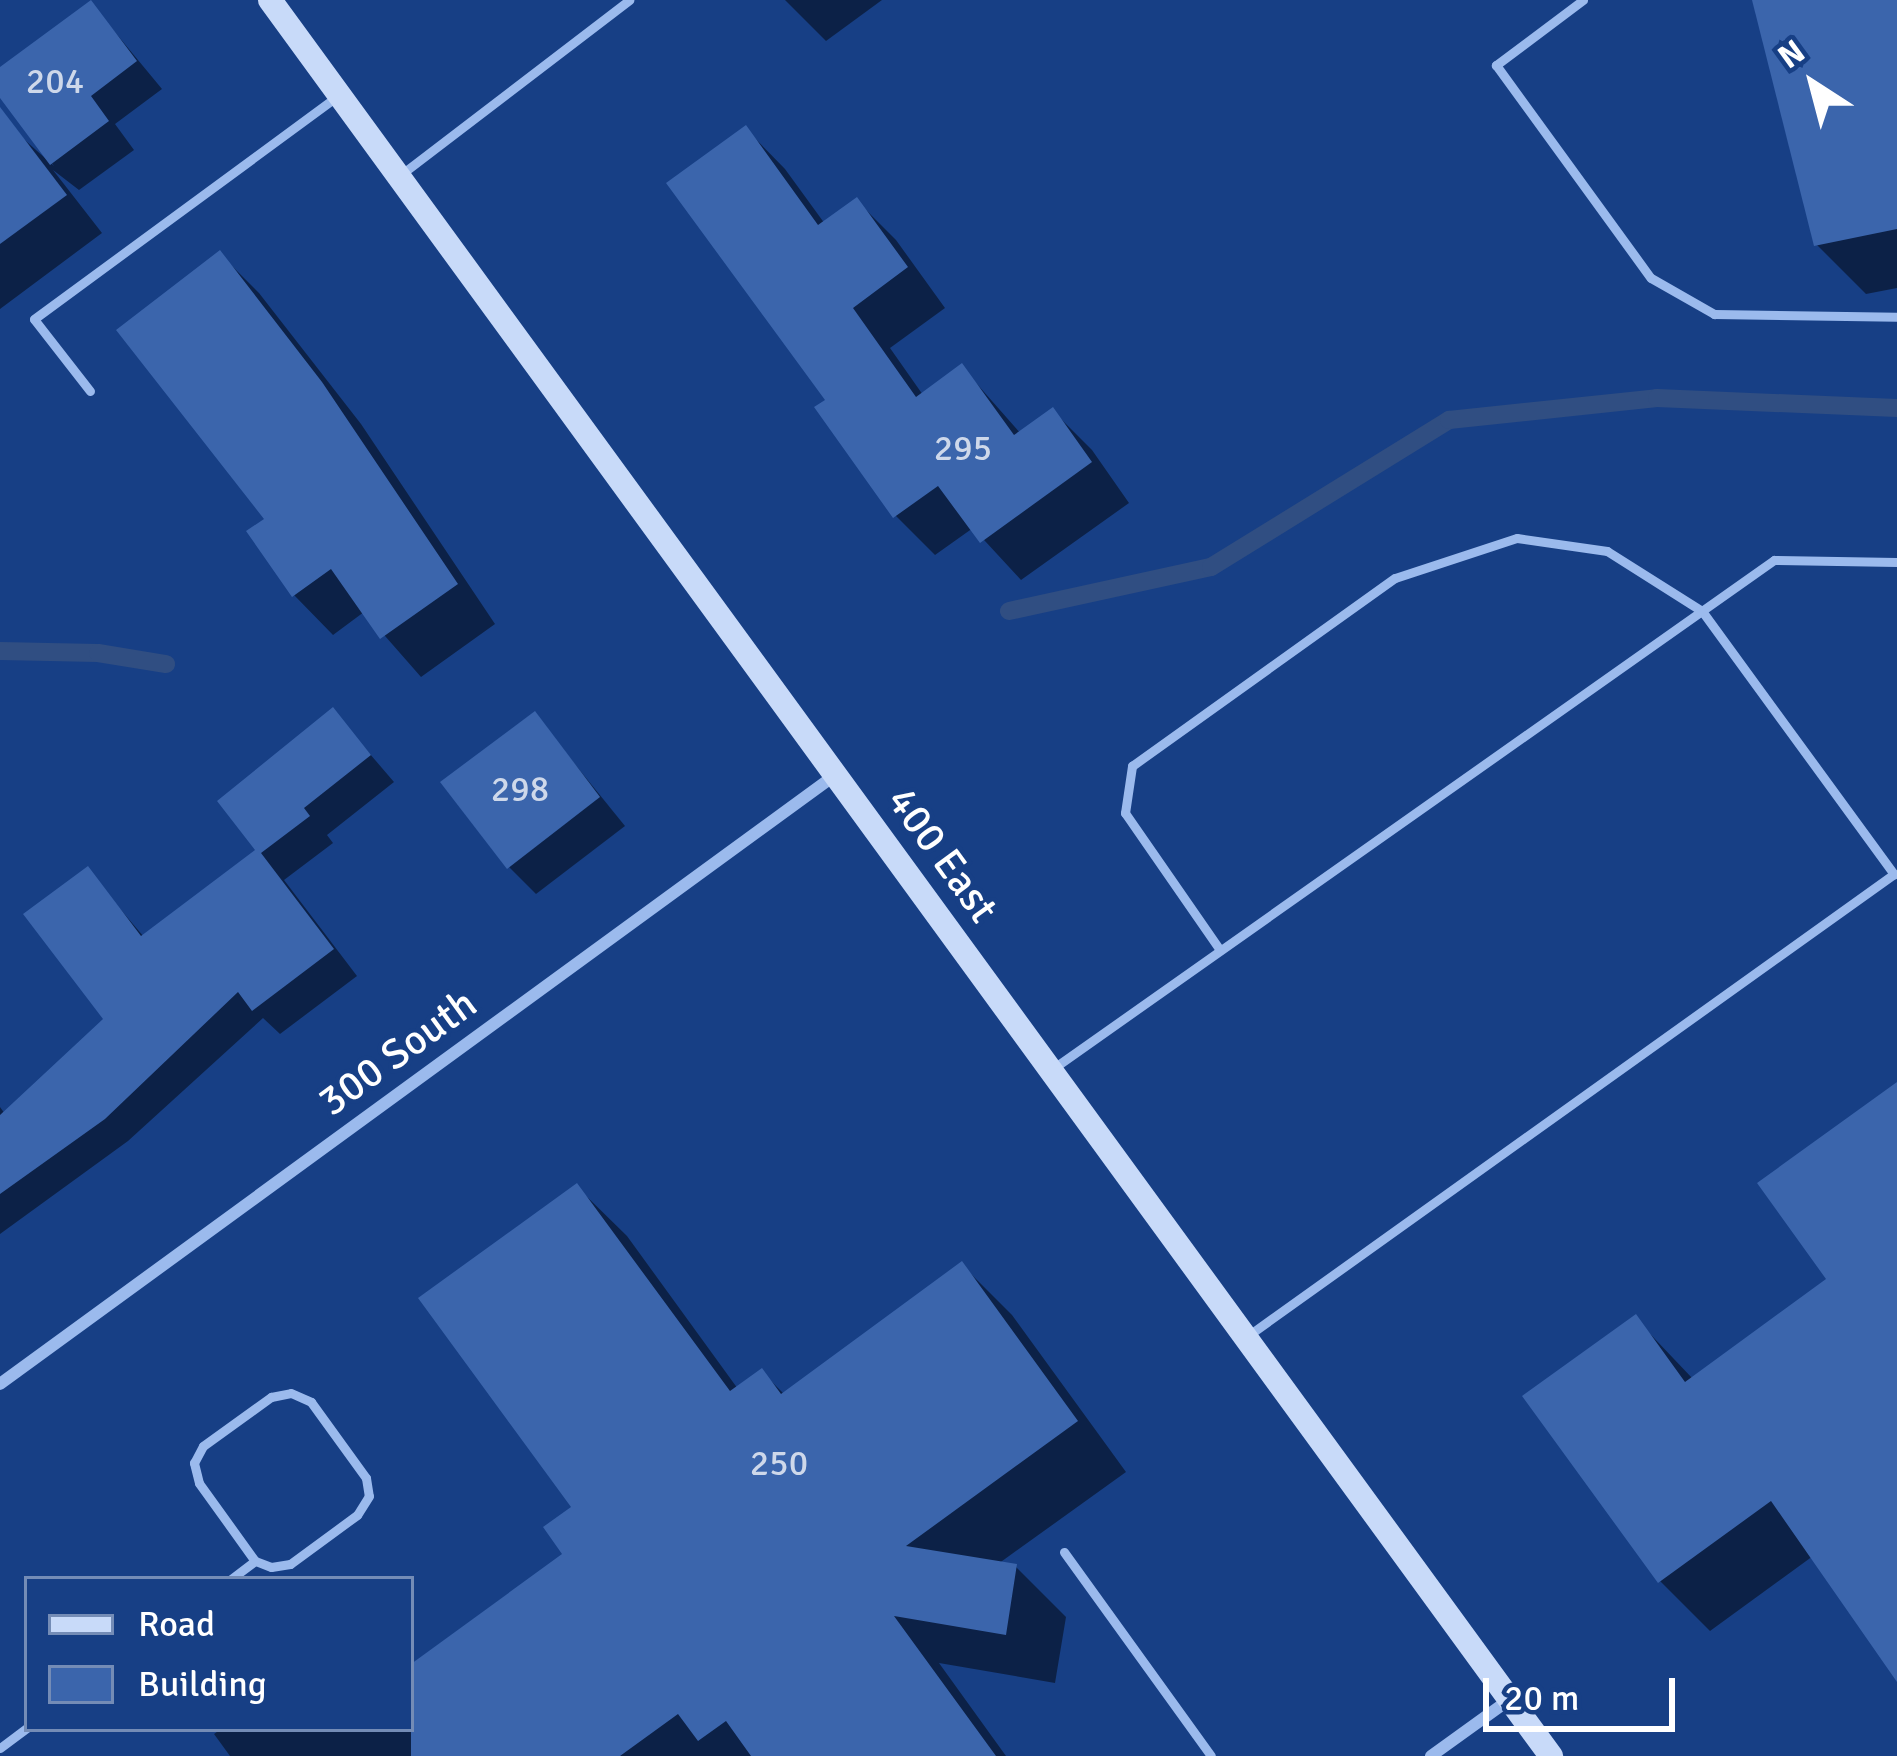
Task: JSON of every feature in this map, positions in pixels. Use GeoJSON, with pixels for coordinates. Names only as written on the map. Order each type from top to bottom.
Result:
{"type":"FeatureCollection","features":[{"type":"Feature","properties":{"kind":"main road","name":"400 East"},"geometry":{"type":"LineString","coordinates":[[270,0],[1551,1756]]}},
{"type":"Feature","properties":{"kind":"street","name":"300 South"},"geometry":{"type":"LineString","coordinates":[[0,1384],[836,775]]}},
{"type":"Feature","properties":{"kind":"street"},"geometry":{"type":"LineString","coordinates":[[1431,1756],[1510,1699]]}},
{"type":"Feature","properties":{"kind":"lane"},"geometry":{"type":"LineString","coordinates":[[398,176],[629,0]]}},
{"type":"Feature","properties":{"kind":"lane"},"geometry":{"type":"LineString","coordinates":[[1583,0],[1496,65],[1651,278],[1714,314],[1897,317]]}},
{"type":"Feature","properties":{"kind":"lane"},"geometry":{"type":"LineString","coordinates":[[90,391],[34,319],[339,95]]}},
{"type":"Feature","properties":{"kind":"lane"},"geometry":{"type":"LineString","coordinates":[[1220,950],[1125,813],[1132,766],[1395,578],[1517,538],[1607,551],[1702,611],[1894,874],[1246,1337]]}},
{"type":"Feature","properties":{"kind":"lane"},"geometry":{"type":"LineString","coordinates":[[1051,1070],[1774,560],[1897,562]]}},
{"type":"Feature","properties":{"kind":"lane"},"geometry":{"type":"LineString","coordinates":[[291,1393],[310,1402],[366,1478],[369,1496],[357,1515],[290,1564],[271,1567],[255,1561],[199,1483],[194,1462],[203,1446],[271,1397],[291,1393]]}},
{"type":"Feature","properties":{"kind":"lane"},"geometry":{"type":"LineString","coordinates":[[1064,1552],[1211,1756]]}},
{"type":"Feature","properties":{"kind":"lane"},"geometry":{"type":"LineString","coordinates":[[235,1576],[255,1561]]}},
{"type":"Feature","properties":{"kind":"building"},"geometry":{"type":"Polygon","coordinates":[[[91,0],[137,61],[91,96],[109,121],[50,165],[0,98],[0,67],[91,0]]]}},
{"type":"Feature","properties":{"kind":"building"},"geometry":{"type":"Polygon","coordinates":[[[1752,0],[1897,0],[1897,229],[1814,246],[1752,0]]]}},
{"type":"Feature","properties":{"kind":"building"},"geometry":{"type":"Polygon","coordinates":[[[0,107],[67,195],[0,244],[0,107]]]}},
{"type":"Feature","properties":{"kind":"building"},"geometry":{"type":"Polygon","coordinates":[[[746,125],[818,225],[857,197],[908,267],[853,308],[916,397],[962,363],[1014,435],[1053,407],[1092,462],[980,543],[938,486],[893,518],[814,407],[825,400],[666,183],[746,125]]]}},
{"type":"Feature","properties":{"kind":"building"},"geometry":{"type":"Polygon","coordinates":[[[220,250],[322,382],[458,584],[380,639],[331,569],[292,597],[246,531],[264,519],[116,330],[220,250]]]}},
{"type":"Feature","properties":{"kind":"building"},"geometry":{"type":"Polygon","coordinates":[[[333,707],[371,755],[304,808],[310,816],[261,853],[334,949],[252,1011],[238,992],[105,1119],[0,1194],[0,1115],[103,1019],[23,914],[88,866],[141,936],[255,850],[217,801],[333,707]]]}},
{"type":"Feature","properties":{"kind":"building"},"geometry":{"type":"Polygon","coordinates":[[[535,711],[600,797],[507,869],[440,782],[535,711]]]}},
{"type":"Feature","properties":{"kind":"building"},"geometry":{"type":"Polygon","coordinates":[[[1897,1082],[1897,1682],[1771,1501],[1658,1583],[1522,1396],[1636,1314],[1685,1382],[1826,1279],[1757,1183],[1897,1082]]]}},
{"type":"Feature","properties":{"kind":"building"},"geometry":{"type":"Polygon","coordinates":[[[577,1183],[730,1391],[762,1368],[781,1394],[962,1261],[1078,1421],[906,1546],[1017,1564],[1006,1635],[894,1616],[996,1756],[751,1756],[726,1721],[698,1741],[678,1714],[620,1756],[411,1756],[414,1662],[562,1554],[543,1527],[571,1507],[418,1298],[577,1183]]]}},
{"type":"Feature","properties":{"kind":"waterway"},"geometry":{"type":"LineString","coordinates":[[1009,611],[1211,567],[1449,420],[1657,398],[1897,408]]}},
{"type":"Feature","properties":{"kind":"waterway"},"geometry":{"type":"LineString","coordinates":[[0,651],[98,653],[166,664]]}}]}
